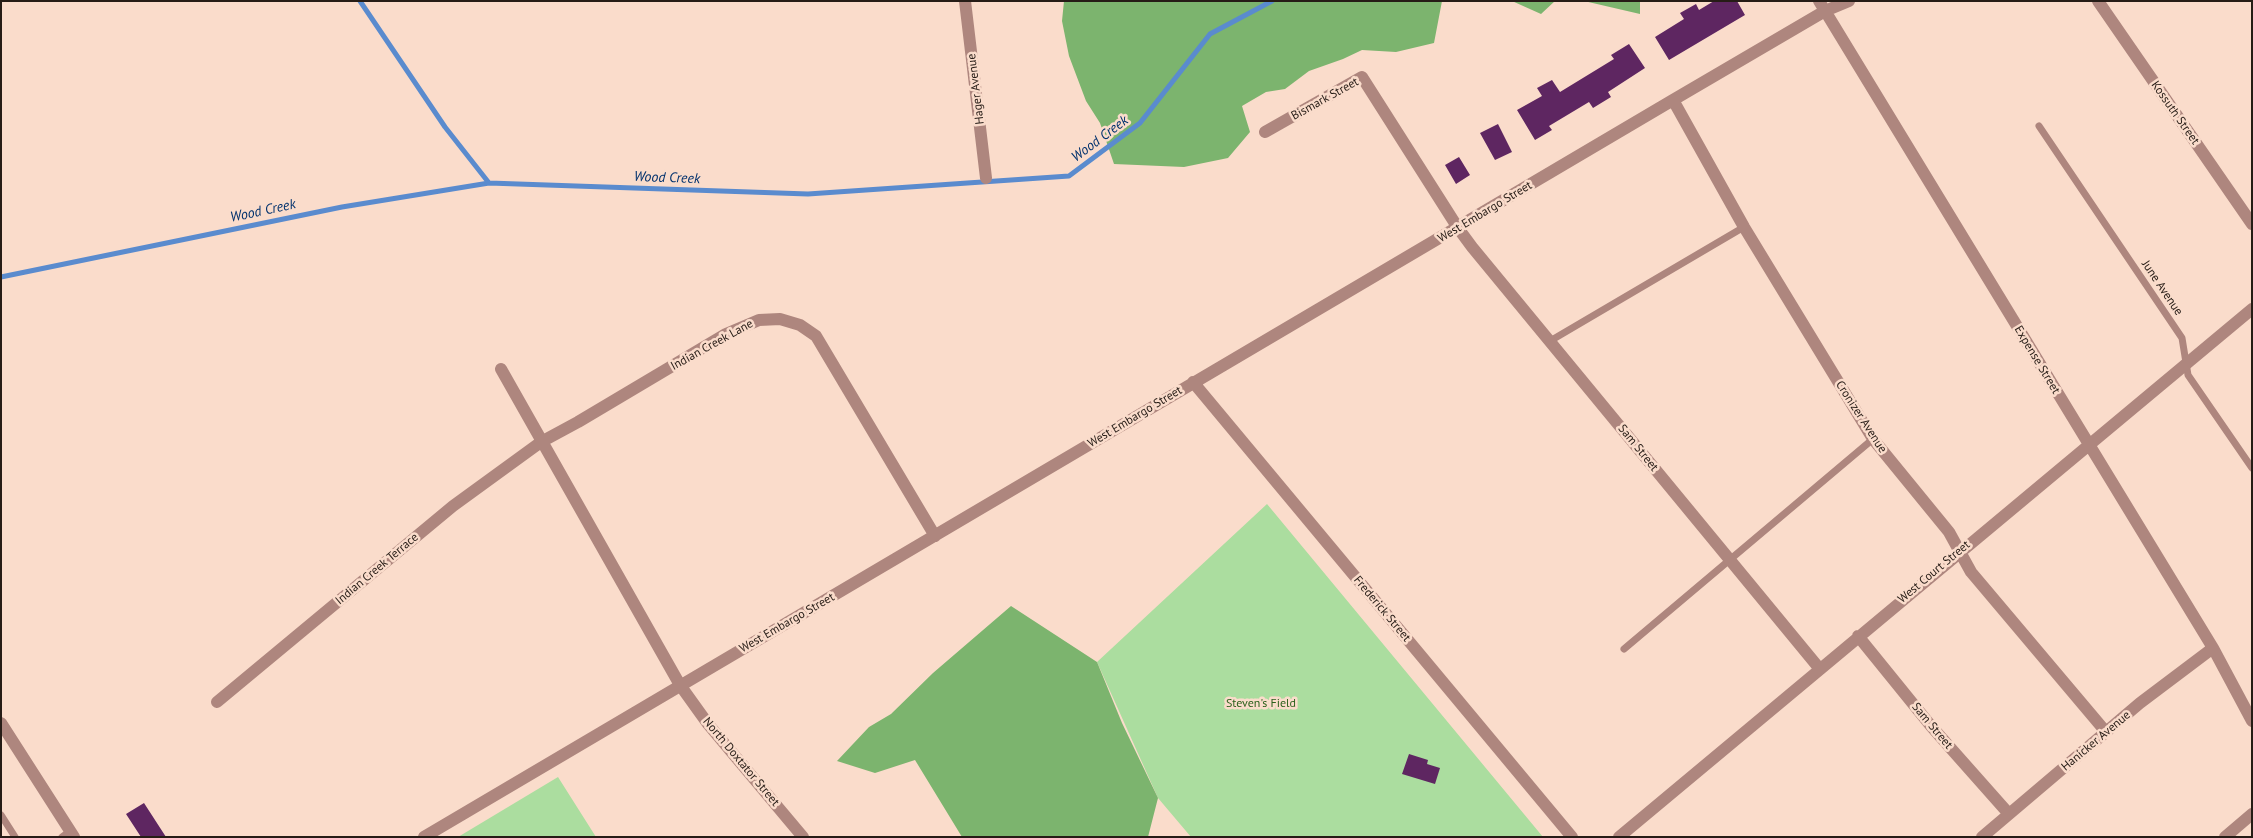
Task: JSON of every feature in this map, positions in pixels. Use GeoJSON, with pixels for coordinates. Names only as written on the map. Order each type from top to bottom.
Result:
{"type":"FeatureCollection","features":[{"type":"Feature","properties":{"kind":"street","name":"Hager Avenue"},"geometry":{"type":"LineString","coordinates":[[965,1],[986,178]]}},
{"type":"Feature","properties":{"kind":"street","name":"West Embargo Street"},"geometry":{"type":"LineString","coordinates":[[424,837],[1193,382],[1458,228],[1673,100],[1822,6],[1849,1]]}},
{"type":"Feature","properties":{"kind":"street","name":"Kossuth Street"},"geometry":{"type":"LineString","coordinates":[[2098,1],[2252,224]]}},
{"type":"Feature","properties":{"kind":"street","name":"Expense Street"},"geometry":{"type":"LineString","coordinates":[[1822,6],[2213,648],[2252,721]]}},
{"type":"Feature","properties":{"kind":"street","name":"Bismark Street"},"geometry":{"type":"LineString","coordinates":[[1266,132],[1362,77],[1410,150]]}},
{"type":"Feature","properties":{"kind":"street","name":"Cronizer Avenue"},"geometry":{"type":"LineString","coordinates":[[1673,100],[1744,227],[1873,439],[1949,532],[1971,572],[2106,732]]}},
{"type":"Feature","properties":{"kind":"street","name":"Sam Street"},"geometry":{"type":"LineString","coordinates":[[1410,150],[1458,228],[1819,668]]}},
{"type":"Feature","properties":{"kind":"street","name":"West Court Street"},"geometry":{"type":"LineString","coordinates":[[1618,837],[2252,308]]}},
{"type":"Feature","properties":{"kind":"street","name":"Indian Creek Lane"},"geometry":{"type":"LineString","coordinates":[[541,442],[726,334],[758,320],[780,320],[800,325],[816,336],[935,536]]}},
{"type":"Feature","properties":{"kind":"street"},"geometry":{"type":"LineString","coordinates":[[501,369],[680,686]]}},
{"type":"Feature","properties":{"kind":"street","name":"Frederick Street"},"geometry":{"type":"LineString","coordinates":[[1193,382],[1572,837]]}},
{"type":"Feature","properties":{"kind":"street","name":"Indian Creek Terrace"},"geometry":{"type":"LineString","coordinates":[[217,702],[454,506],[541,442]]}},
{"type":"Feature","properties":{"kind":"street","name":"Sam Street"},"geometry":{"type":"LineString","coordinates":[[1858,636],[1931,726],[2009,814]]}},
{"type":"Feature","properties":{"kind":"street","name":"Hanicker Avenue"},"geometry":{"type":"LineString","coordinates":[[1982,837],[2140,703],[2213,648]]}},
{"type":"Feature","properties":{"kind":"street","name":"North Doxtator Street"},"geometry":{"type":"LineString","coordinates":[[680,686],[708,724],[803,837]]}},
{"type":"Feature","properties":{"kind":"street"},"geometry":{"type":"LineString","coordinates":[[1,723],[69,835]]}},
{"type":"Feature","properties":{"kind":"street"},"geometry":{"type":"LineString","coordinates":[[2225,837],[2252,814]]}},
{"type":"Feature","properties":{"kind":"lane","name":"June Avenue"},"geometry":{"type":"LineString","coordinates":[[2040,126],[2182,338],[2188,375],[2252,468]]}},
{"type":"Feature","properties":{"kind":"lane"},"geometry":{"type":"LineString","coordinates":[[1550,341],[1744,227]]}},
{"type":"Feature","properties":{"kind":"lane"},"geometry":{"type":"LineString","coordinates":[[1624,649],[1873,439]]}},
{"type":"Feature","properties":{"kind":"lane"},"geometry":{"type":"LineString","coordinates":[[1,815],[15,837]]}},
{"type":"Feature","properties":{"kind":"green space"},"geometry":{"type":"Polygon","coordinates":[[[1064,1],[1442,1],[1434,43],[1396,52],[1362,50],[1309,71],[1285,89],[1266,92],[1242,106],[1250,132],[1228,158],[1184,167],[1114,164],[1100,123],[1086,101],[1069,56],[1062,21],[1064,1]]]}},
{"type":"Feature","properties":{"kind":"green space"},"geometry":{"type":"Polygon","coordinates":[[[1512,1],[1555,1],[1541,14],[1512,1]]]}},
{"type":"Feature","properties":{"kind":"green space"},"geometry":{"type":"Polygon","coordinates":[[[1584,1],[1640,1],[1640,14],[1584,1]]]}},
{"type":"Feature","properties":{"kind":"green space","name":"Steven's Field"},"geometry":{"type":"Polygon","coordinates":[[[1267,504],[1543,837],[1191,837],[1158,798],[1097,662],[1267,504]]]}},
{"type":"Feature","properties":{"kind":"green space"},"geometry":{"type":"Polygon","coordinates":[[[1011,606],[1097,662],[1122,723],[1158,798],[1148,837],[962,837],[915,760],[875,773],[837,761],[869,727],[891,714],[933,673],[1011,606]]]}},
{"type":"Feature","properties":{"kind":"green space"},"geometry":{"type":"Polygon","coordinates":[[[558,777],[596,837],[458,837],[558,777]]]}},
{"type":"Feature","properties":{"kind":"building"},"geometry":{"type":"Polygon","coordinates":[[[1714,1],[1737,1],[1745,15],[1669,60],[1655,37],[1684,19],[1680,13],[1696,4],[1699,10],[1714,1]]]}},
{"type":"Feature","properties":{"kind":"building"},"geometry":{"type":"Polygon","coordinates":[[[1629,44],[1645,68],[1608,92],[1611,97],[1593,108],[1589,102],[1549,126],[1552,130],[1535,140],[1517,110],[1542,96],[1537,88],[1552,80],[1560,92],[1614,59],[1611,55],[1629,44]]]}},
{"type":"Feature","properties":{"kind":"building"},"geometry":{"type":"Polygon","coordinates":[[[1498,124],[1512,152],[1495,160],[1480,133],[1498,124]]]}},
{"type":"Feature","properties":{"kind":"building"},"geometry":{"type":"Polygon","coordinates":[[[1459,157],[1470,175],[1456,184],[1445,165],[1459,157]]]}},
{"type":"Feature","properties":{"kind":"building"},"geometry":{"type":"Polygon","coordinates":[[[1409,754],[1428,760],[1427,764],[1440,768],[1435,784],[1402,774],[1409,754]]]}},
{"type":"Feature","properties":{"kind":"building"},"geometry":{"type":"Polygon","coordinates":[[[144,803],[166,837],[141,837],[126,814],[144,803]]]}},
{"type":"Feature","properties":{"kind":"waterway"},"geometry":{"type":"LineString","coordinates":[[360,1],[445,127],[489,183]]}},
{"type":"Feature","properties":{"kind":"waterway","name":"Wood Creek"},"geometry":{"type":"LineString","coordinates":[[1,277],[342,207],[489,183],[808,194],[1069,176],[1140,123],[1210,34],[1272,1]]}}]}
